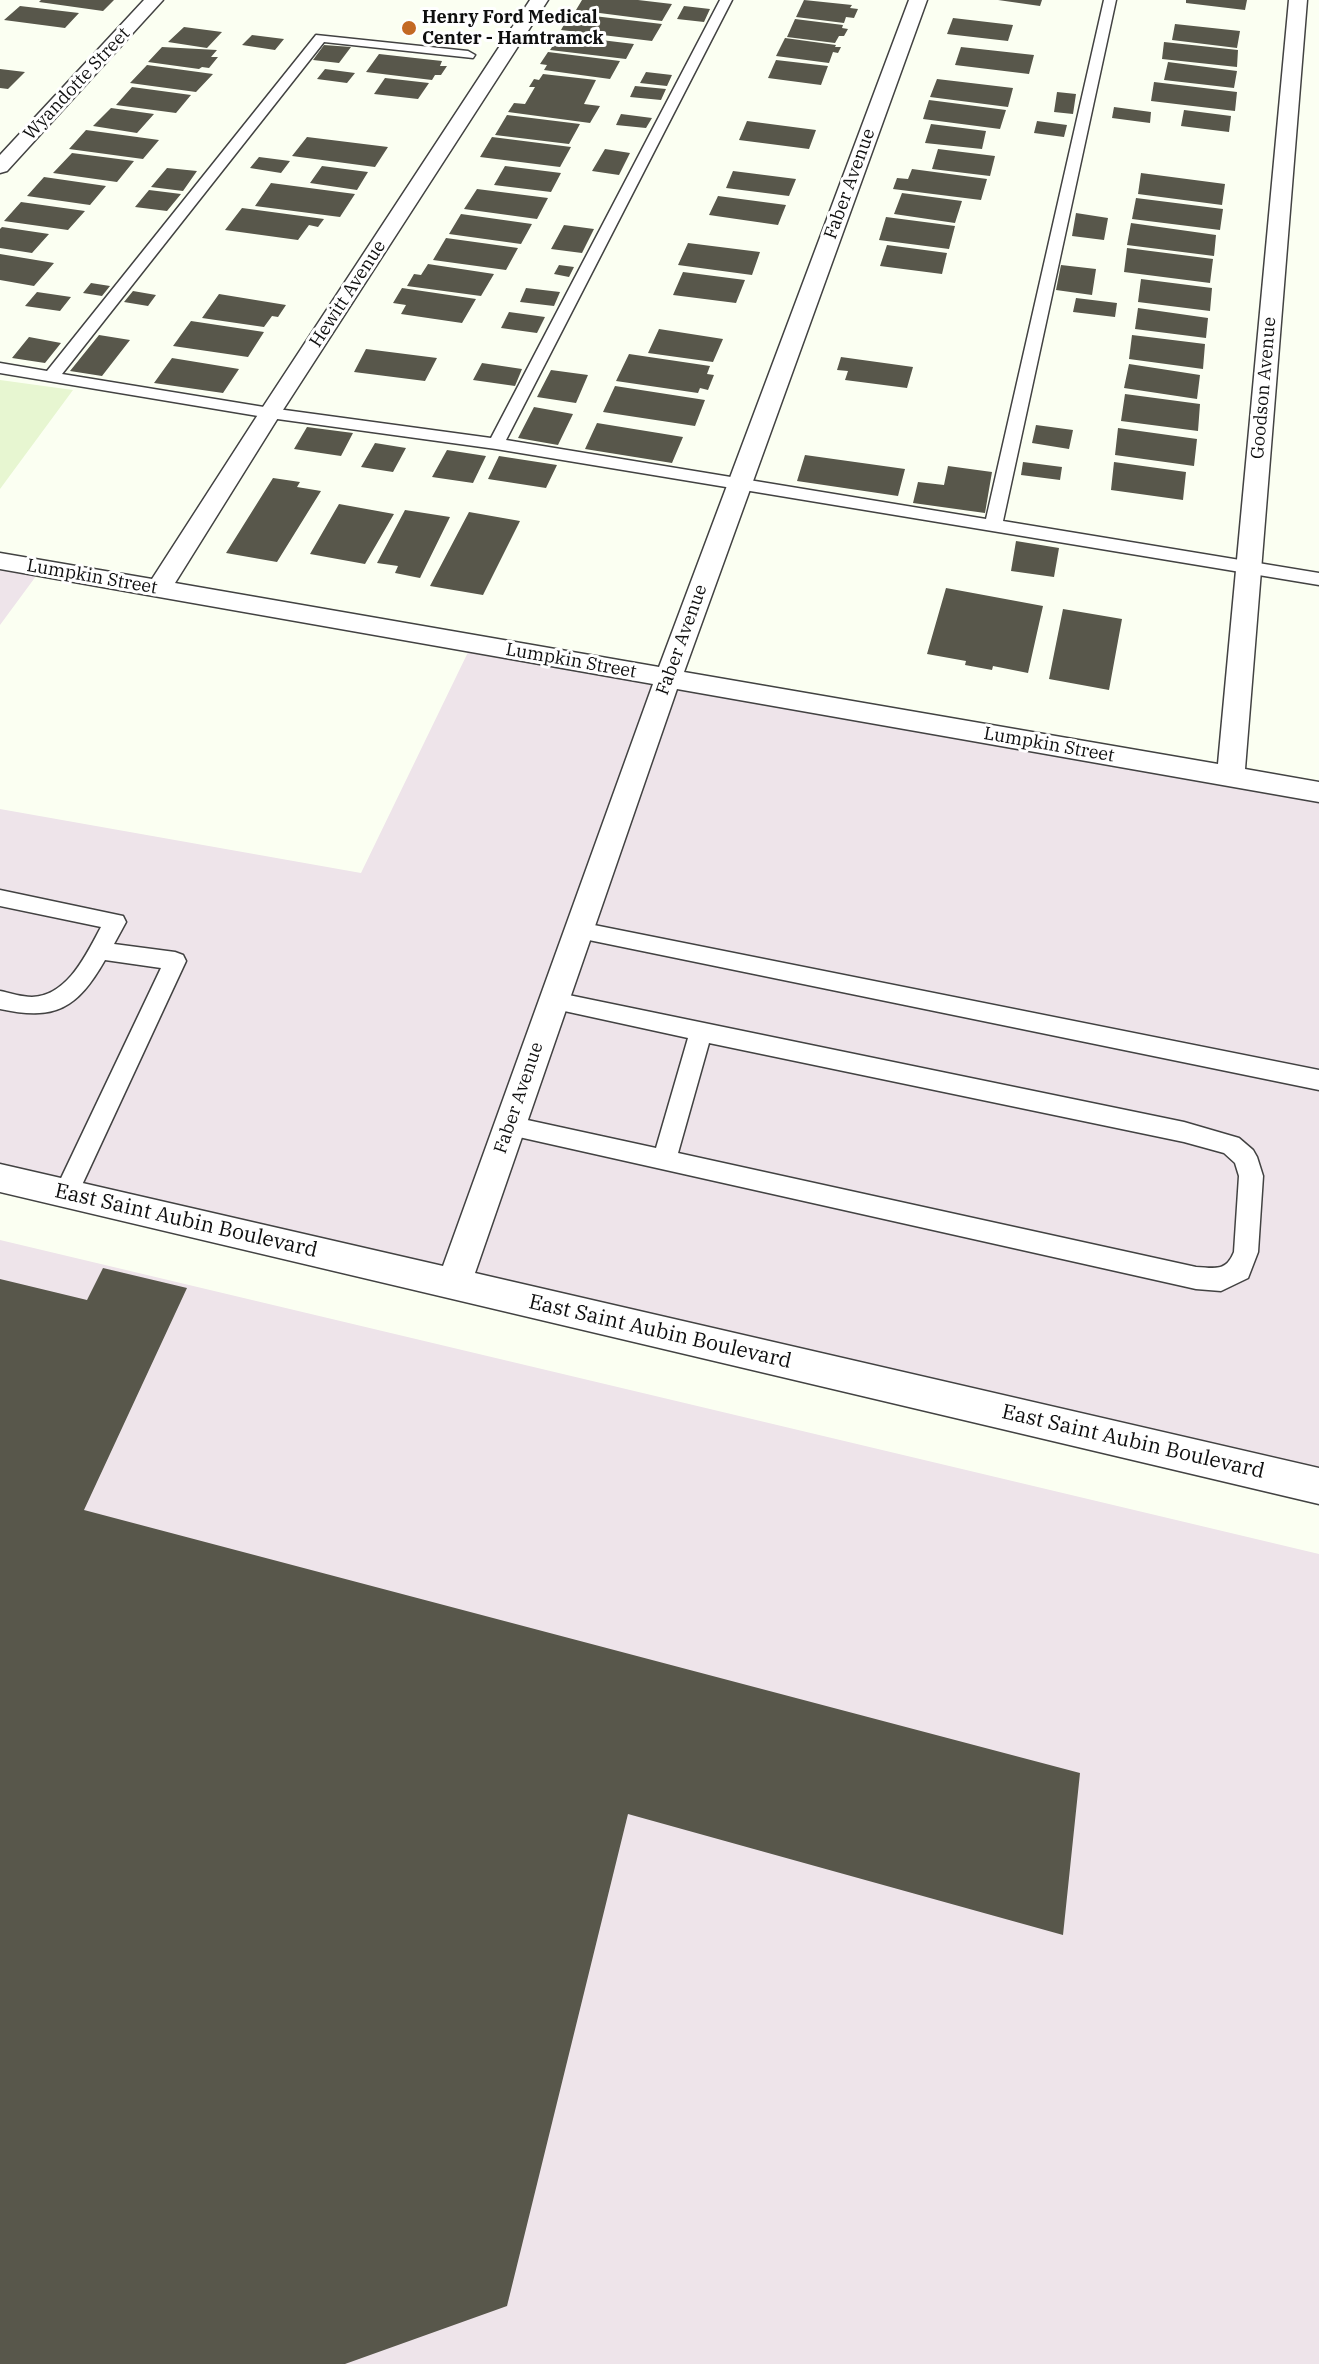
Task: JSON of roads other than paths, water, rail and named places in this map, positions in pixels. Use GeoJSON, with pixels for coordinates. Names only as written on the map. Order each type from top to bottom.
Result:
{"type":"FeatureCollection","features":[{"type":"Feature","properties":{"kind":"street","name":"Wyandotte Street"},"geometry":{"type":"LineString","coordinates":[[0,167],[154,0]]}},
{"type":"Feature","properties":{"kind":"street","name":"Hewitt Avenue"},"geometry":{"type":"LineString","coordinates":[[159,589],[270,413],[539,0]]}},
{"type":"Feature","properties":{"kind":"street","name":"Faber Avenue"},"geometry":{"type":"LineString","coordinates":[[454,1283],[668,678],[918,0]]}},
{"type":"Feature","properties":{"kind":"street","name":"Goodson Avenue"},"geometry":{"type":"LineString","coordinates":[[1231,777],[1298,0]]}},
{"type":"Feature","properties":{"kind":"street","name":"Lumpkin Street"},"geometry":{"type":"LineString","coordinates":[[0,561],[1319,792]]}},
{"type":"Feature","properties":{"kind":"street","name":"East Saint Aubin Boulevard"},"geometry":{"type":"LineString","coordinates":[[0,1178],[1319,1486]]}},
{"type":"Feature","properties":{"kind":"lane"},"geometry":{"type":"LineString","coordinates":[[496,444],[726,0]]}},
{"type":"Feature","properties":{"kind":"lane"},"geometry":{"type":"LineString","coordinates":[[993,526],[1110,0]]}},
{"type":"Feature","properties":{"kind":"lane"},"geometry":{"type":"LineString","coordinates":[[52,376],[321,38],[468,55]]}},
{"type":"Feature","properties":{"kind":"lane"},"geometry":{"type":"LineString","coordinates":[[0,368],[270,413],[496,444],[1319,579]]}},
{"type":"Feature","properties":{"kind":"lane"},"geometry":{"type":"LineString","coordinates":[[0,898],[115,922],[79,984],[58,999],[33,1006],[0,1000]]}},
{"type":"Feature","properties":{"kind":"lane"},"geometry":{"type":"LineString","coordinates":[[579,930],[1319,1080]]}},
{"type":"Feature","properties":{"kind":"lane"},"geometry":{"type":"LineString","coordinates":[[66,1193],[175,961],[98,950]]}},
{"type":"Feature","properties":{"kind":"lane"},"geometry":{"type":"LineString","coordinates":[[509,1126],[1196,1278],[1221,1280],[1239,1270],[1246,1252],[1251,1176],[1245,1157],[1231,1145],[1184,1132],[554,1000]]}},
{"type":"Feature","properties":{"kind":"lane"},"geometry":{"type":"LineString","coordinates":[[664,1160],[700,1032]]}},
{"type":"Feature","properties":{"kind":"place","name":"Henry Ford Medical Center - Hamtramck"},"geometry":{"type":"Point","coordinates":[409,28]}}]}
